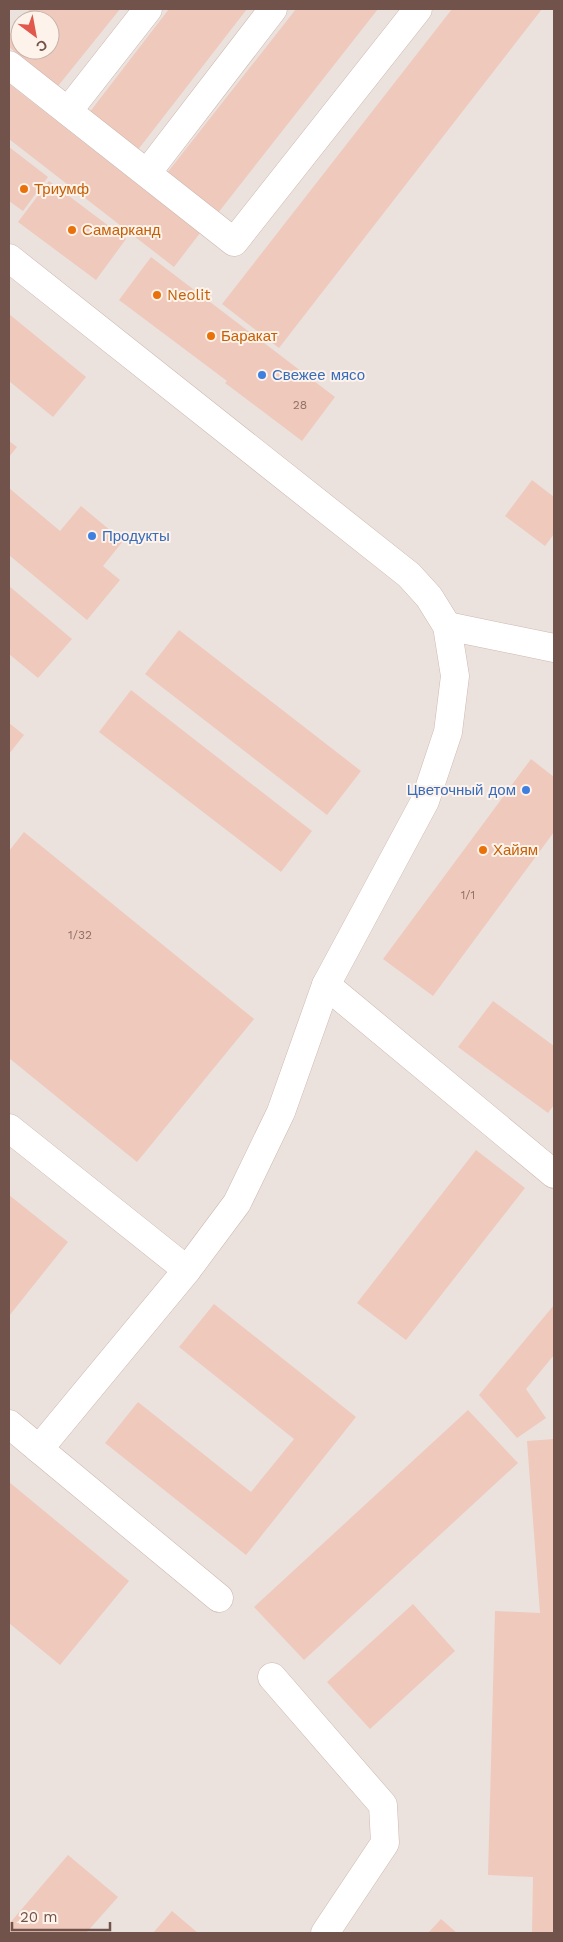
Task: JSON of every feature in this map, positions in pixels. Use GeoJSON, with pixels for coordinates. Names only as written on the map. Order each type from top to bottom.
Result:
{"type":"FeatureCollection","features":[{"type":"Feature","properties":{"kind":"lane"},"geometry":{"type":"LineString","coordinates":[[68,111],[148,9]]}},
{"type":"Feature","properties":{"kind":"lane"},"geometry":{"type":"LineString","coordinates":[[147,173],[272,9]]}},
{"type":"Feature","properties":{"kind":"lane"},"geometry":{"type":"LineString","coordinates":[[9,65],[234,242],[418,9]]}},
{"type":"Feature","properties":{"kind":"lane"},"geometry":{"type":"LineString","coordinates":[[9,258],[410,575],[429,597],[447,626],[454,676],[448,732],[425,801],[326,985],[281,1112],[237,1203],[187,1270],[39,1448]]}},
{"type":"Feature","properties":{"kind":"lane"},"geometry":{"type":"LineString","coordinates":[[447,626],[554,648]]}},
{"type":"Feature","properties":{"kind":"lane"},"geometry":{"type":"LineString","coordinates":[[326,985],[554,1174]]}},
{"type":"Feature","properties":{"kind":"lane"},"geometry":{"type":"LineString","coordinates":[[9,1128],[187,1270]]}},
{"type":"Feature","properties":{"kind":"lane"},"geometry":{"type":"LineString","coordinates":[[9,1424],[219,1598]]}},
{"type":"Feature","properties":{"kind":"lane"},"geometry":{"type":"LineString","coordinates":[[272,1677],[383,1805],[385,1843],[324,1933]]}},
{"type":"Feature","properties":{"kind":"shaded area"},"geometry":{"type":"Polygon","coordinates":[[[9,9],[554,9],[554,1933],[9,1933],[9,9]]]}},
{"type":"Feature","properties":{"kind":"building"},"geometry":{"type":"Polygon","coordinates":[[[120,9],[58,86],[25,60],[60,60],[60,10],[29,10],[120,9]]]}},
{"type":"Feature","properties":{"kind":"building"},"geometry":{"type":"Polygon","coordinates":[[[169,9],[247,9],[137,151],[89,113],[169,9]]]}},
{"type":"Feature","properties":{"kind":"building"},"geometry":{"type":"Polygon","coordinates":[[[296,9],[378,9],[218,213],[167,173],[296,9]]]}},
{"type":"Feature","properties":{"kind":"building"},"geometry":{"type":"Polygon","coordinates":[[[452,9],[542,9],[279,348],[222,304],[452,9]]]}},
{"type":"Feature","properties":{"kind":"building"},"geometry":{"type":"Polygon","coordinates":[[[9,84],[200,233],[174,267],[9,139],[9,84]]]}},
{"type":"Feature","properties":{"kind":"building","name":"Триумф"},"geometry":{"type":"Polygon","coordinates":[[[9,147],[48,177],[23,211],[9,201],[9,147]]]}},
{"type":"Feature","properties":{"kind":"building","name":"Самарканд"},"geometry":{"type":"Polygon","coordinates":[[[49,181],[126,239],[96,280],[18,222],[49,181]]]}},
{"type":"Feature","properties":{"kind":"building"},"geometry":{"type":"Polygon","coordinates":[[[151,257],[335,397],[302,441],[225,383],[227,381],[119,300],[151,257]]]}},
{"type":"Feature","properties":{"kind":"building"},"geometry":{"type":"Polygon","coordinates":[[[9,314],[86,377],[53,417],[9,381],[9,314]]]}},
{"type":"Feature","properties":{"kind":"building"},"geometry":{"type":"Polygon","coordinates":[[[9,441],[17,447],[9,457],[9,441]]]}},
{"type":"Feature","properties":{"kind":"building"},"geometry":{"type":"Polygon","coordinates":[[[532,480],[554,497],[554,534],[545,546],[505,516],[532,480]]]}},
{"type":"Feature","properties":{"kind":"building"},"geometry":{"type":"Polygon","coordinates":[[[9,488],[60,531],[81,506],[123,541],[103,566],[120,580],[87,620],[9,555],[9,488]]]}},
{"type":"Feature","properties":{"kind":"building"},"geometry":{"type":"Polygon","coordinates":[[[9,586],[72,639],[38,678],[9,654],[9,586]]]}},
{"type":"Feature","properties":{"kind":"building"},"geometry":{"type":"Polygon","coordinates":[[[179,630],[361,771],[327,815],[145,674],[179,630]]]}},
{"type":"Feature","properties":{"kind":"building"},"geometry":{"type":"Polygon","coordinates":[[[131,690],[312,831],[281,872],[99,732],[131,690]]]}},
{"type":"Feature","properties":{"kind":"building"},"geometry":{"type":"Polygon","coordinates":[[[9,723],[24,735],[9,754],[9,723]]]}},
{"type":"Feature","properties":{"kind":"building"},"geometry":{"type":"Polygon","coordinates":[[[531,759],[554,777],[554,832],[433,996],[383,959],[531,759]]]}},
{"type":"Feature","properties":{"kind":"building"},"geometry":{"type":"Polygon","coordinates":[[[24,832],[254,1019],[137,1162],[9,1058],[9,851],[24,832]]]}},
{"type":"Feature","properties":{"kind":"building"},"geometry":{"type":"Polygon","coordinates":[[[493,1001],[554,1046],[554,1105],[548,1113],[458,1047],[493,1001]]]}},
{"type":"Feature","properties":{"kind":"building"},"geometry":{"type":"Polygon","coordinates":[[[476,1150],[525,1188],[406,1340],[357,1303],[476,1150]]]}},
{"type":"Feature","properties":{"kind":"building"},"geometry":{"type":"Polygon","coordinates":[[[9,1195],[68,1242],[9,1316],[9,1195]]]}},
{"type":"Feature","properties":{"kind":"building"},"geometry":{"type":"Polygon","coordinates":[[[214,1304],[356,1417],[246,1555],[105,1443],[138,1402],[251,1492],[294,1439],[179,1347],[214,1304]]]}},
{"type":"Feature","properties":{"kind":"building"},"geometry":{"type":"Polygon","coordinates":[[[554,1305],[554,1355],[526,1389],[546,1418],[517,1438],[479,1395],[554,1305]]]}},
{"type":"Feature","properties":{"kind":"building"},"geometry":{"type":"Polygon","coordinates":[[[468,1410],[518,1463],[304,1660],[254,1607],[468,1410]]]}},
{"type":"Feature","properties":{"kind":"building"},"geometry":{"type":"Polygon","coordinates":[[[554,1439],[554,1933],[532,1933],[533,1877],[488,1875],[495,1611],[540,1613],[527,1441],[554,1439]]]}},
{"type":"Feature","properties":{"kind":"building"},"geometry":{"type":"Polygon","coordinates":[[[9,1482],[129,1581],[60,1665],[9,1623],[9,1482]]]}},
{"type":"Feature","properties":{"kind":"building"},"geometry":{"type":"Polygon","coordinates":[[[413,1604],[455,1651],[370,1729],[327,1682],[413,1604]]]}},
{"type":"Feature","properties":{"kind":"building"},"geometry":{"type":"Polygon","coordinates":[[[68,1855],[118,1897],[86,1933],[9,1933],[9,1924],[68,1855]]]}},
{"type":"Feature","properties":{"kind":"building"},"geometry":{"type":"Polygon","coordinates":[[[172,1911],[198,1933],[153,1933],[172,1911]]]}},
{"type":"Feature","properties":{"kind":"building"},"geometry":{"type":"Polygon","coordinates":[[[441,1919],[457,1933],[428,1933],[441,1919]]]}},
{"type":"Feature","properties":{"kind":"place","name":"Триумф"},"geometry":{"type":"Point","coordinates":[24,189]}},
{"type":"Feature","properties":{"kind":"place","name":"Самарканд"},"geometry":{"type":"Point","coordinates":[72,230]}},
{"type":"Feature","properties":{"kind":"place","name":"Neolit"},"geometry":{"type":"Point","coordinates":[157,295]}},
{"type":"Feature","properties":{"kind":"place","name":"Баракат"},"geometry":{"type":"Point","coordinates":[211,336]}},
{"type":"Feature","properties":{"kind":"place","name":"Свежее мясо"},"geometry":{"type":"Point","coordinates":[262,375]}},
{"type":"Feature","properties":{"kind":"place","name":"Продукты"},"geometry":{"type":"Point","coordinates":[92,536]}},
{"type":"Feature","properties":{"kind":"place","name":"Цветочный дом"},"geometry":{"type":"Point","coordinates":[526,790]}},
{"type":"Feature","properties":{"kind":"place","name":"Хайям"},"geometry":{"type":"Point","coordinates":[483,850]}}]}
